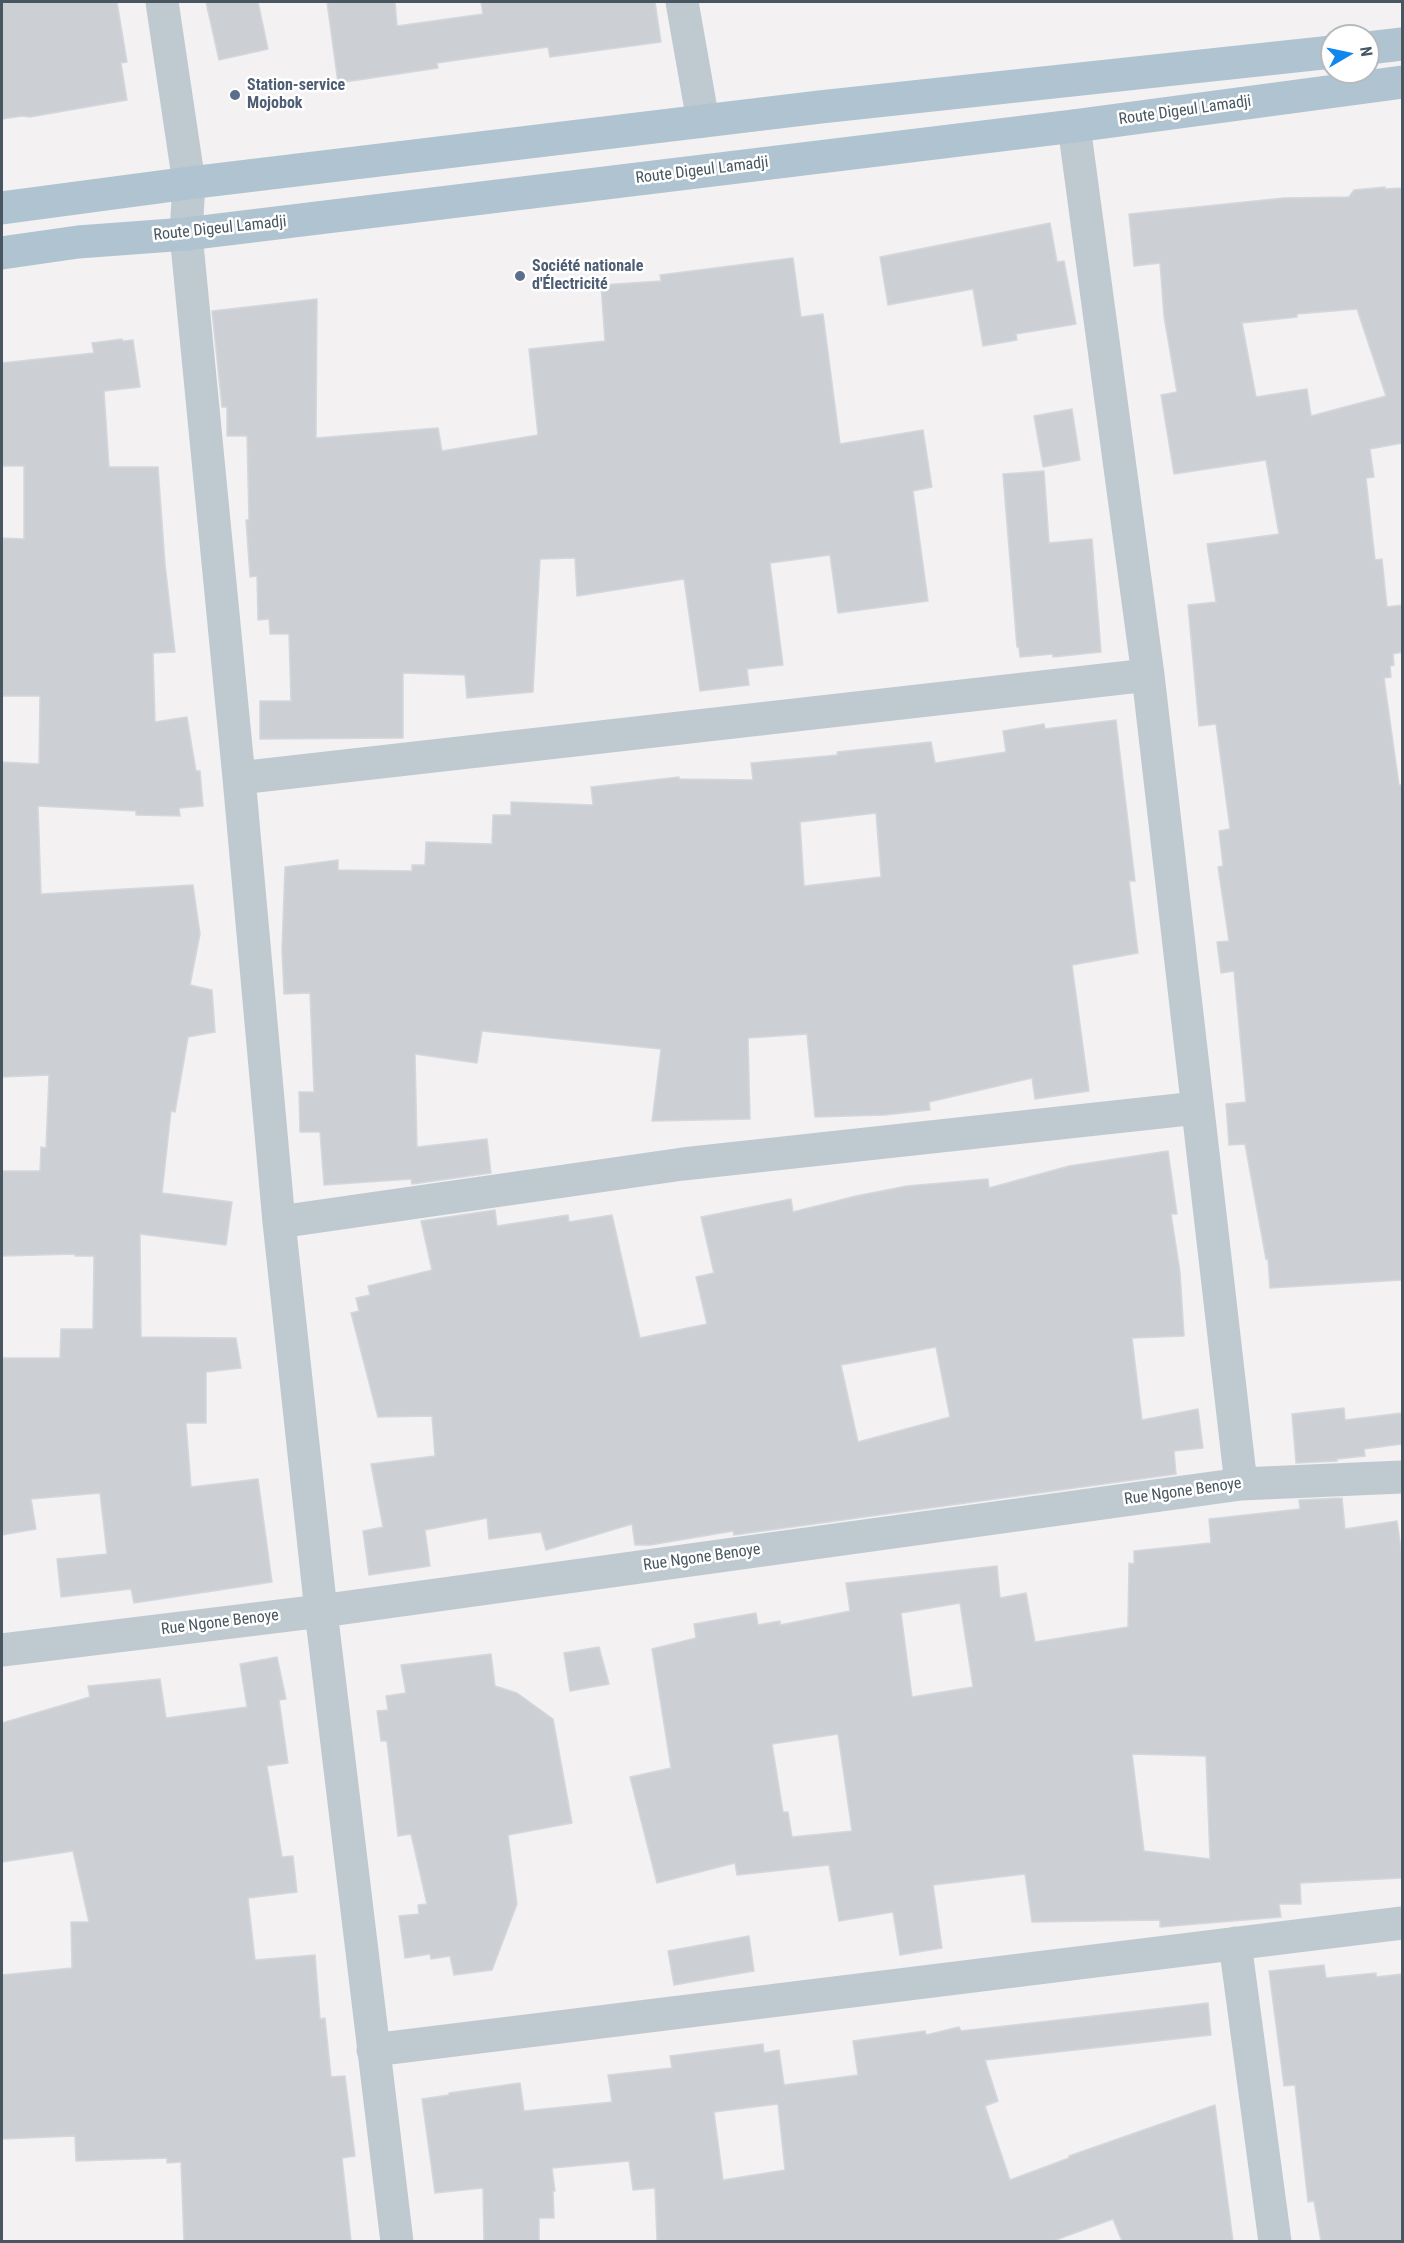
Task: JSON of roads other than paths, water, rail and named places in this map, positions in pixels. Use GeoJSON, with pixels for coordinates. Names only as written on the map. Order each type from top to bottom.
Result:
{"type":"FeatureCollection","features":[{"type":"Feature","properties":{"kind":"main road"},"geometry":{"type":"LineString","coordinates":[[1380,47],[1402,44]]}},
{"type":"Feature","properties":{"kind":"main road"},"geometry":{"type":"LineString","coordinates":[[2,208],[703,121],[1320,53]]}},
{"type":"Feature","properties":{"kind":"main road","name":"Route Digeul Lamadji"},"geometry":{"type":"LineString","coordinates":[[2,253],[78,242],[186,234],[1074,126],[1402,82]]}},
{"type":"Feature","properties":{"kind":"street"},"geometry":{"type":"LineString","coordinates":[[162,2],[189,183],[186,234],[279,1222],[321,1611],[397,2241]]}},
{"type":"Feature","properties":{"kind":"street"},"geometry":{"type":"LineString","coordinates":[[682,2],[703,121]]}},
{"type":"Feature","properties":{"kind":"street"},"geometry":{"type":"LineString","coordinates":[[1074,126],[1148,675],[1241,1484]]}},
{"type":"Feature","properties":{"kind":"street"},"geometry":{"type":"LineString","coordinates":[[239,778],[1148,675]]}},
{"type":"Feature","properties":{"kind":"street"},"geometry":{"type":"LineString","coordinates":[[279,1222],[683,1164],[1197,1108]]}},
{"type":"Feature","properties":{"kind":"street","name":"Rue Ngone Benoye"},"geometry":{"type":"LineString","coordinates":[[2,1650],[321,1611],[1241,1484],[1402,1477]]}},
{"type":"Feature","properties":{"kind":"street"},"geometry":{"type":"LineString","coordinates":[[373,2050],[1402,1923]]}},
{"type":"Feature","properties":{"kind":"street"},"geometry":{"type":"LineString","coordinates":[[1235,1943],[1275,2241]]}},
{"type":"Feature","properties":{"kind":"place","name":"Station-service Mojobok"},"geometry":{"type":"Point","coordinates":[235,95]}},
{"type":"Feature","properties":{"kind":"place","name":"Société nationale d'Électricité"},"geometry":{"type":"Point","coordinates":[520,276]}}]}
